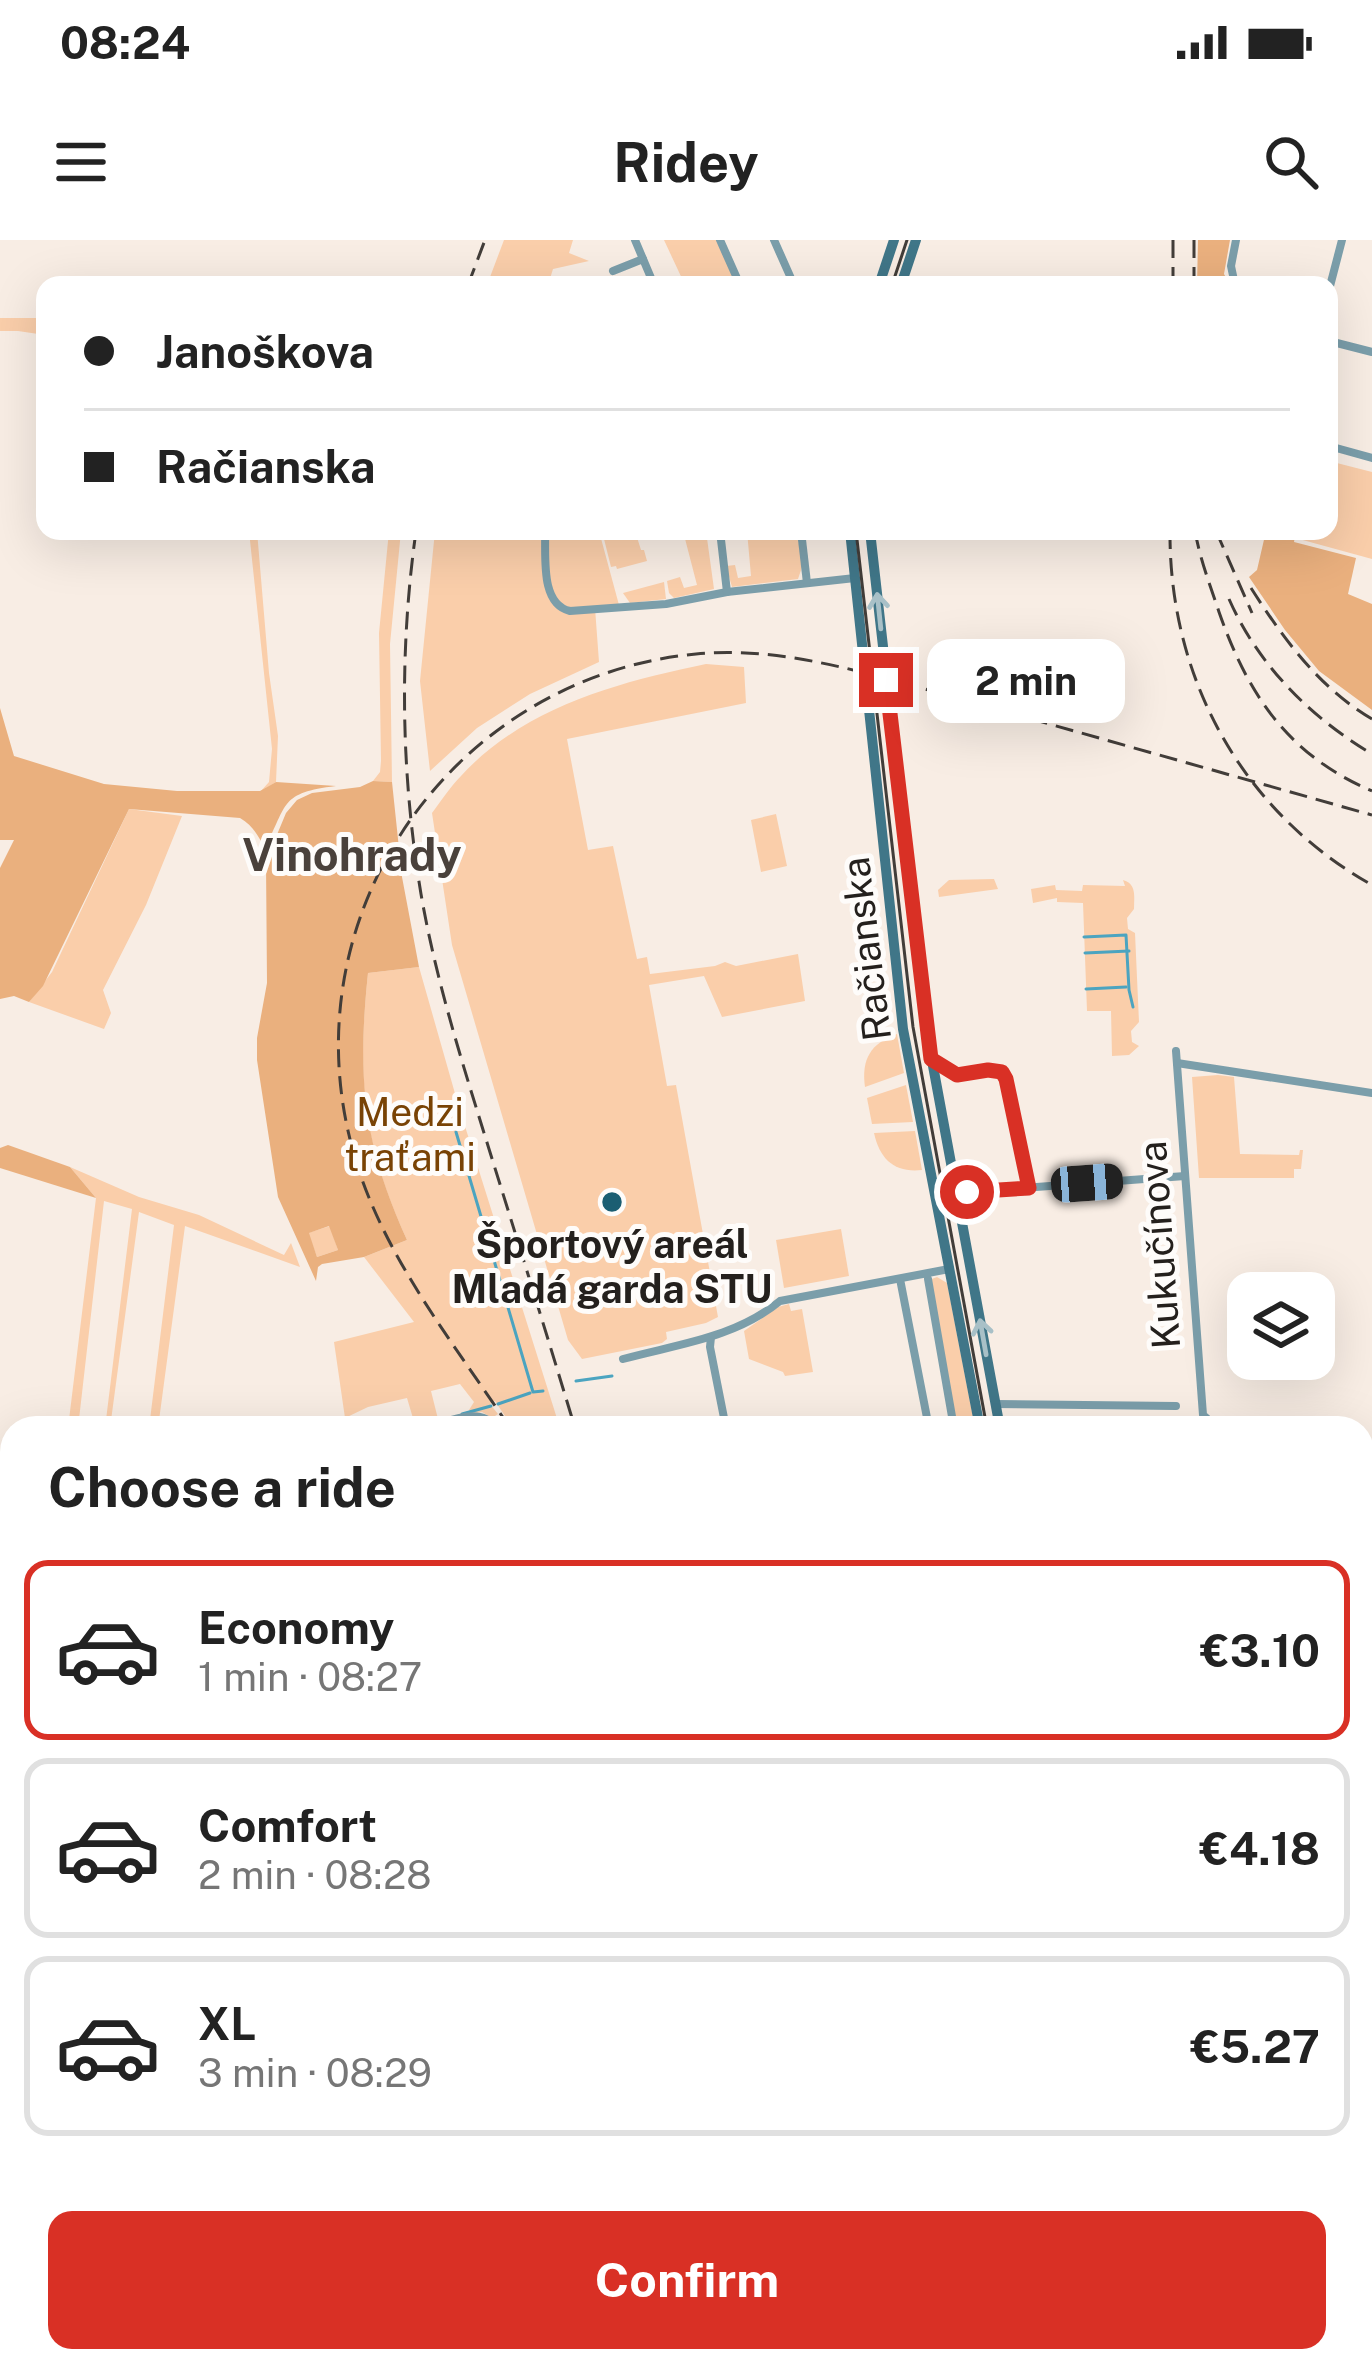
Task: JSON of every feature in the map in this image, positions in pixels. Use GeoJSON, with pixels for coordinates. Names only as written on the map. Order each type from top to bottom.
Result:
{"type":"FeatureCollection","features":[{"type":"Feature","properties":{"kind":"main road"},"geometry":{"type":"LineString","coordinates":[[882,276],[894,240]]}},
{"type":"Feature","properties":{"kind":"main road"},"geometry":{"type":"LineString","coordinates":[[904,276],[916,240]]}},
{"type":"Feature","properties":{"kind":"main road","name":"Račianska"},"geometry":{"type":"LineString","coordinates":[[851,540],[903,1029],[978,1416]]}},
{"type":"Feature","properties":{"kind":"main road","name":"Račianska"},"geometry":{"type":"LineString","coordinates":[[870,540],[931,1059],[998,1416]]}},
{"type":"Feature","properties":{"kind":"street"},"geometry":{"type":"LineString","coordinates":[[634,240],[650,276]]}},
{"type":"Feature","properties":{"kind":"street"},"geometry":{"type":"LineString","coordinates":[[720,240],[736,276]]}},
{"type":"Feature","properties":{"kind":"street"},"geometry":{"type":"LineString","coordinates":[[774,240],[790,276]]}},
{"type":"Feature","properties":{"kind":"street"},"geometry":{"type":"LineString","coordinates":[[1233,276],[1236,240]]}},
{"type":"Feature","properties":{"kind":"street"},"geometry":{"type":"LineString","coordinates":[[1333,276],[1342,240]]}},
{"type":"Feature","properties":{"kind":"street"},"geometry":{"type":"LineString","coordinates":[[618,276],[643,259]]}},
{"type":"Feature","properties":{"kind":"street"},"geometry":{"type":"LineString","coordinates":[[1338,343],[1372,352]]}},
{"type":"Feature","properties":{"kind":"street"},"geometry":{"type":"LineString","coordinates":[[1338,449],[1372,458]]}},
{"type":"Feature","properties":{"kind":"street"},"geometry":{"type":"LineString","coordinates":[[546,540],[550,594],[562,610],[666,604],[855,578]]}},
{"type":"Feature","properties":{"kind":"street"},"geometry":{"type":"LineString","coordinates":[[721,540],[727,592]]}},
{"type":"Feature","properties":{"kind":"street"},"geometry":{"type":"LineString","coordinates":[[802,540],[807,583]]}},
{"type":"Feature","properties":{"kind":"street","name":"Kukučínova"},"geometry":{"type":"LineString","coordinates":[[1176,1051],[1204,1416]]}},
{"type":"Feature","properties":{"kind":"street"},"geometry":{"type":"LineString","coordinates":[[931,1059],[957,1075],[988,1070],[1004,1076],[1029,1188]]}},
{"type":"Feature","properties":{"kind":"street"},"geometry":{"type":"LineString","coordinates":[[1177,1063],[1372,1093]]}},
{"type":"Feature","properties":{"kind":"street"},"geometry":{"type":"LineString","coordinates":[[956,1193],[1185,1176]]}},
{"type":"Feature","properties":{"kind":"street"},"geometry":{"type":"LineString","coordinates":[[623,1359],[740,1328],[780,1301],[951,1269]]}},
{"type":"Feature","properties":{"kind":"street"},"geometry":{"type":"LineString","coordinates":[[900,1279],[927,1416]]}},
{"type":"Feature","properties":{"kind":"street"},"geometry":{"type":"LineString","coordinates":[[928,1279],[952,1416]]}},
{"type":"Feature","properties":{"kind":"street"},"geometry":{"type":"LineString","coordinates":[[711,1337],[724,1416]]}},
{"type":"Feature","properties":{"kind":"street"},"geometry":{"type":"LineString","coordinates":[[995,1404],[1176,1406]]}},
{"type":"Feature","properties":{"kind":"green space"},"geometry":{"type":"Polygon","coordinates":[[[504,240],[573,240],[569,253],[589,261],[553,269],[551,276],[490,276],[504,240]]]}},
{"type":"Feature","properties":{"kind":"green space"},"geometry":{"type":"Polygon","coordinates":[[[664,240],[717,240],[732,276],[681,276],[664,240]]]}},
{"type":"Feature","properties":{"kind":"green space"},"geometry":{"type":"Polygon","coordinates":[[[0,318],[36,318],[36,334],[0,331],[0,318]]]}},
{"type":"Feature","properties":{"kind":"green space"},"geometry":{"type":"Polygon","coordinates":[[[1338,463],[1372,472],[1372,559],[1303,540],[1338,540],[1338,463]]]}},
{"type":"Feature","properties":{"kind":"green space"},"geometry":{"type":"Polygon","coordinates":[[[250,540],[258,540],[278,736],[276,782],[261,791],[269,782],[272,749],[250,540]]]}},
{"type":"Feature","properties":{"kind":"green space"},"geometry":{"type":"Polygon","coordinates":[[[388,540],[400,540],[390,644],[392,782],[373,781],[381,761],[379,633],[388,540]]]}},
{"type":"Feature","properties":{"kind":"green space"},"geometry":{"type":"Polygon","coordinates":[[[434,540],[601,540],[619,605],[595,608],[599,662],[530,694],[477,728],[430,771],[420,681],[434,540]]]}},
{"type":"Feature","properties":{"kind":"green space"},"geometry":{"type":"Polygon","coordinates":[[[604,540],[638,540],[647,561],[611,567],[604,540]]]}},
{"type":"Feature","properties":{"kind":"green space"},"geometry":{"type":"Polygon","coordinates":[[[685,540],[707,540],[714,589],[674,598],[669,593],[667,581],[680,577],[684,588],[697,585],[685,540]]]}},
{"type":"Feature","properties":{"kind":"green space"},"geometry":{"type":"Polygon","coordinates":[[[748,540],[799,540],[802,567],[798,579],[732,587],[726,566],[735,565],[738,578],[751,576],[748,540]]]}},
{"type":"Feature","properties":{"kind":"green space"},"geometry":{"type":"Polygon","coordinates":[[[664,582],[666,599],[630,603],[623,593],[664,582]]]}},
{"type":"Feature","properties":{"kind":"green space","name":"Športový areál Mladá garda STU"},"geometry":{"type":"Polygon","coordinates":[[[706,664],[744,667],[746,703],[567,739],[588,850],[613,846],[637,959],[647,957],[650,974],[798,954],[805,1001],[722,1017],[704,976],[649,985],[667,1086],[676,1085],[718,1317],[666,1332],[662,1343],[582,1359],[568,1340],[452,945],[432,813],[486,752],[543,715],[607,689],[706,664]]]}},
{"type":"Feature","properties":{"kind":"green space"},"geometry":{"type":"Polygon","coordinates":[[[129,809],[182,816],[146,905],[103,990],[111,1013],[104,1029],[29,1002],[52,972],[129,809]]]}},
{"type":"Feature","properties":{"kind":"green space"},"geometry":{"type":"Polygon","coordinates":[[[776,814],[787,866],[761,872],[751,820],[776,814]]]}},
{"type":"Feature","properties":{"kind":"green space"},"geometry":{"type":"Polygon","coordinates":[[[994,879],[998,889],[939,897],[938,890],[949,880],[994,879]]]}},
{"type":"Feature","properties":{"kind":"green space"},"geometry":{"type":"Polygon","coordinates":[[[1123,880],[1131,885],[1134,896],[1134,909],[1127,918],[1128,929],[1135,933],[1139,1022],[1131,1031],[1132,1042],[1139,1046],[1129,1055],[1112,1056],[1111,1011],[1087,1011],[1083,903],[1057,902],[1057,898],[1033,903],[1031,889],[1055,885],[1056,890],[1082,891],[1083,885],[1125,886],[1123,880]]]}},
{"type":"Feature","properties":{"kind":"green space","name":"Medzi traťami"},"geometry":{"type":"Polygon","coordinates":[[[419,967],[556,1416],[505,1416],[495,1401],[490,1404],[495,1416],[473,1414],[469,1410],[474,1402],[460,1384],[431,1391],[437,1416],[412,1416],[407,1398],[345,1416],[334,1342],[414,1322],[364,1257],[407,1240],[380,1171],[366,1109],[363,1046],[368,973],[419,967]]]}},
{"type":"Feature","properties":{"kind":"green space"},"geometry":{"type":"Polygon","coordinates":[[[897,1034],[904,1073],[865,1087],[870,1053],[897,1034]]]}},
{"type":"Feature","properties":{"kind":"green space"},"geometry":{"type":"Polygon","coordinates":[[[1192,1077],[1234,1077],[1240,1154],[1299,1155],[1303,1150],[1301,1169],[1294,1169],[1294,1178],[1199,1178],[1192,1077]]]}},
{"type":"Feature","properties":{"kind":"green space"},"geometry":{"type":"Polygon","coordinates":[[[906,1085],[913,1122],[872,1124],[867,1098],[906,1085]]]}},
{"type":"Feature","properties":{"kind":"green space"},"geometry":{"type":"Polygon","coordinates":[[[915,1131],[922,1170],[890,1163],[874,1133],[915,1131]]]}},
{"type":"Feature","properties":{"kind":"green space"},"geometry":{"type":"Polygon","coordinates":[[[70,1167],[139,1197],[199,1215],[284,1255],[291,1243],[300,1267],[185,1226],[160,1416],[150,1416],[174,1225],[139,1212],[112,1416],[106,1416],[132,1209],[104,1201],[79,1416],[69,1416],[96,1198],[70,1167]]]}},
{"type":"Feature","properties":{"kind":"green space"},"geometry":{"type":"Polygon","coordinates":[[[330,1226],[338,1250],[317,1257],[308,1233],[330,1226]]]}},
{"type":"Feature","properties":{"kind":"green space"},"geometry":{"type":"Polygon","coordinates":[[[841,1229],[849,1276],[784,1288],[776,1240],[841,1229]]]}},
{"type":"Feature","properties":{"kind":"green space"},"geometry":{"type":"Polygon","coordinates":[[[937,1277],[947,1283],[973,1416],[955,1416],[929,1280],[937,1277]]]}},
{"type":"Feature","properties":{"kind":"green space"},"geometry":{"type":"Polygon","coordinates":[[[789,1304],[791,1311],[802,1309],[813,1372],[785,1376],[749,1359],[744,1331],[789,1304]]]}},
{"type":"Feature","properties":{"kind":"shaded area"},"geometry":{"type":"Polygon","coordinates":[[[1198,240],[1230,240],[1225,276],[1197,276],[1198,240]]]}},
{"type":"Feature","properties":{"kind":"shaded area"},"geometry":{"type":"Polygon","coordinates":[[[1264,540],[1294,540],[1356,558],[1348,594],[1372,604],[1372,710],[1319,671],[1285,630],[1249,577],[1257,570],[1264,540]]]}},
{"type":"Feature","properties":{"kind":"shaded area"},"geometry":{"type":"Polygon","coordinates":[[[0,708],[14,756],[104,784],[177,791],[260,791],[276,782],[336,786],[305,792],[288,803],[265,848],[240,818],[129,809],[43,986],[29,1002],[14,996],[0,999],[0,868],[14,840],[0,840],[0,708]]]}},
{"type":"Feature","properties":{"kind":"shaded area"},"geometry":{"type":"Polygon","coordinates":[[[373,781],[392,782],[402,877],[419,967],[368,973],[363,1046],[372,1141],[407,1240],[364,1257],[322,1264],[316,1281],[278,1197],[257,1060],[267,983],[266,862],[286,813],[297,800],[312,793],[373,781]],[[329,1226],[309,1233],[317,1257],[338,1250],[329,1226]]]}},
{"type":"Feature","properties":{"kind":"shaded area"},"geometry":{"type":"Polygon","coordinates":[[[8,1145],[70,1167],[96,1198],[0,1168],[0,1148],[8,1145]]]}},
{"type":"Feature","properties":{"kind":"waterway"},"geometry":{"type":"LineString","coordinates":[[1084,937],[1126,935],[1133,1007]]}},
{"type":"Feature","properties":{"kind":"waterway"},"geometry":{"type":"LineString","coordinates":[[1085,953],[1129,951]]}},
{"type":"Feature","properties":{"kind":"waterway"},"geometry":{"type":"LineString","coordinates":[[1086,989],[1126,987]]}},
{"type":"Feature","properties":{"kind":"waterway"},"geometry":{"type":"LineString","coordinates":[[456,1132],[533,1392],[543,1391]]}},
{"type":"Feature","properties":{"kind":"waterway"},"geometry":{"type":"LineString","coordinates":[[576,1381],[612,1376]]}},
{"type":"Feature","properties":{"kind":"waterway"},"geometry":{"type":"LineString","coordinates":[[498,1404],[530,1393]]}},
{"type":"Feature","properties":{"kind":"waterway"},"geometry":{"type":"LineString","coordinates":[[462,1414],[491,1406]]}},
{"type":"Feature","properties":{"kind":"tram line"},"geometry":{"type":"LineString","coordinates":[[895,276],[907,240]]}},
{"type":"Feature","properties":{"kind":"tram line"},"geometry":{"type":"LineString","coordinates":[[857,540],[913,1027],[985,1416]]}},
{"type":"Feature","properties":{"kind":"railway"},"geometry":{"type":"LineString","coordinates":[[471,276],[485,240]]}},
{"type":"Feature","properties":{"kind":"railway"},"geometry":{"type":"LineString","coordinates":[[1173,240],[1173,276]]}},
{"type":"Feature","properties":{"kind":"railway"},"geometry":{"type":"LineString","coordinates":[[1194,240],[1194,276]]}},
{"type":"Feature","properties":{"kind":"railway"},"geometry":{"type":"LineString","coordinates":[[415,540],[405,713],[409,804],[421,894],[460,1054],[571,1416]]}},
{"type":"Feature","properties":{"kind":"railway"},"geometry":{"type":"LineString","coordinates":[[1170,540],[1183,638],[1199,688],[1222,736],[1285,820],[1372,885]]}},
{"type":"Feature","properties":{"kind":"railway"},"geometry":{"type":"LineString","coordinates":[[1197,540],[1230,642],[1258,696],[1317,760],[1372,791]]}},
{"type":"Feature","properties":{"kind":"railway"},"geometry":{"type":"LineString","coordinates":[[1220,540],[1252,613]]}},
{"type":"Feature","properties":{"kind":"railway"},"geometry":{"type":"LineString","coordinates":[[1251,588],[1304,661],[1372,719]]}},
{"type":"Feature","properties":{"kind":"railway"},"geometry":{"type":"LineString","coordinates":[[1229,599],[1255,646],[1288,687],[1372,754]]}},
{"type":"Feature","properties":{"kind":"railway"},"geometry":{"type":"LineString","coordinates":[[502,1416],[416,1288],[376,1214],[349,1135],[338,1049],[347,965],[372,887],[413,816],[468,755],[534,706],[611,671],[696,654],[778,656],[911,685],[1372,815]]}},
{"type":"Feature","properties":{"kind":"place","name":"Športový areál Mladá garda STU"},"geometry":{"type":"Point","coordinates":[612,1202]}},
{"type":"Feature","properties":{"kind":"district","name":"Vinohrady"},"geometry":{"type":"Point","coordinates":[352,855]}},
{"type":"Feature","properties":{"kind":"route"},"geometry":{"type":"LineString","coordinates":[[886,680],[931,1059],[957,1075],[1002,1072],[1029,1188],[967,1192]]}}]}
